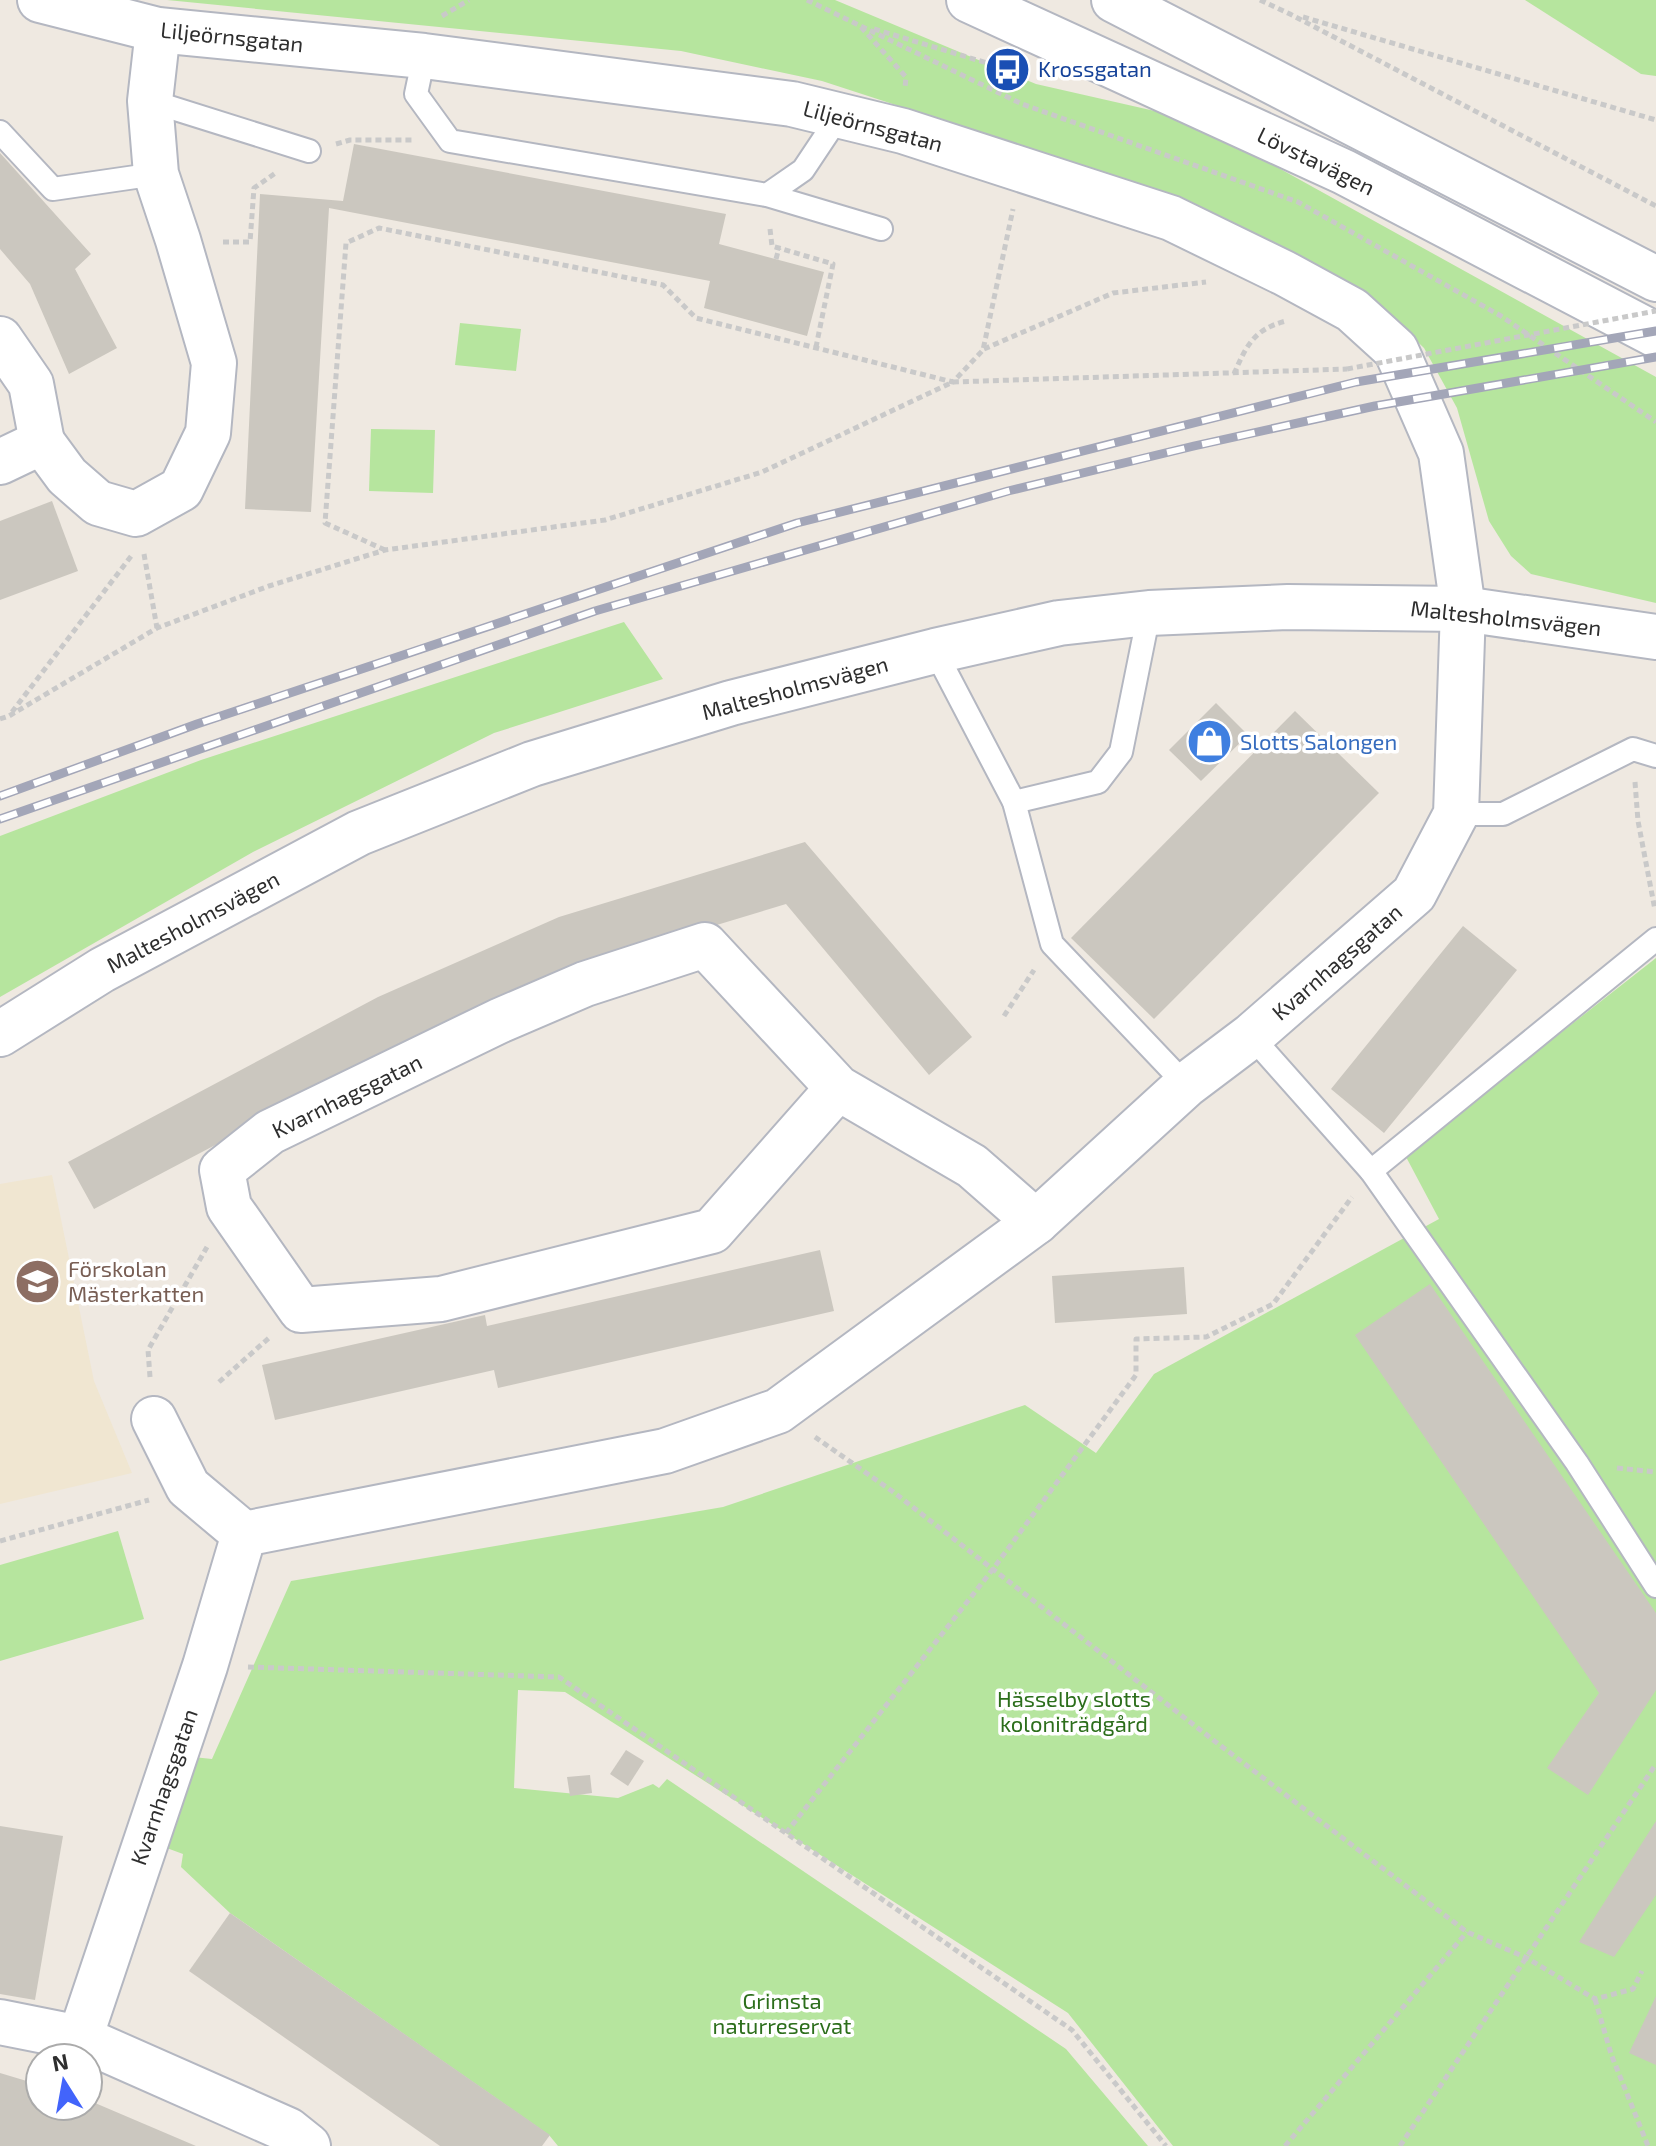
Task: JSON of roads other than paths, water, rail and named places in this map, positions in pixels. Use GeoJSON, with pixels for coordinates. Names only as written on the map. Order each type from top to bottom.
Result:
{"type":"FeatureCollection","features":[{"type":"Feature","properties":{"kind":"street","name":"Liljeörnsgatan"},"geometry":{"type":"LineString","coordinates":[[40,0],[158,30],[424,56],[792,104],[903,131],[1171,218],[1352,310],[1396,350],[1441,453],[1463,609]]}},
{"type":"Feature","properties":{"kind":"street","name":"Lövstavägen"},"geometry":{"type":"LineString","coordinates":[[969,0],[1344,172],[1656,335]]}},
{"type":"Feature","properties":{"kind":"street"},"geometry":{"type":"LineString","coordinates":[[1114,0],[1656,279]]}},
{"type":"Feature","properties":{"kind":"street"},"geometry":{"type":"LineString","coordinates":[[0,339],[31,384],[14,450],[67,476],[98,503],[139,528],[181,489],[208,433],[214,363],[156,174],[150,101],[158,30]]}},
{"type":"Feature","properties":{"kind":"street","name":"Maltesholmsvägen"},"geometry":{"type":"LineString","coordinates":[[0,1034],[102,970],[359,833],[532,764],[731,703],[935,651],[1059,623],[1149,613],[1288,607],[1463,609],[1656,637]]}},
{"type":"Feature","properties":{"kind":"street","name":"Kvarnhagsgatan"},"geometry":{"type":"LineString","coordinates":[[80,2038],[205,1666],[244,1534],[665,1451],[778,1411],[1036,1222],[1186,1085],[1251,1036],[1414,894],[1456,814],[1463,609]]}},
{"type":"Feature","properties":{"kind":"street","name":"Kvarnhagsgatan"},"geometry":{"type":"LineString","coordinates":[[838,1088],[712,1231],[441,1299],[301,1310],[229,1207],[222,1170],[270,1132],[499,1021],[585,984],[705,945],[838,1088],[972,1166],[1036,1222]]}},
{"type":"Feature","properties":{"kind":"street"},"geometry":{"type":"LineString","coordinates":[[154,1419],[188,1487],[244,1534]]}},
{"type":"Feature","properties":{"kind":"street"},"geometry":{"type":"LineString","coordinates":[[0,2022],[80,2038],[288,2130],[308,2146]]}},
{"type":"Feature","properties":{"kind":"lane"},"geometry":{"type":"LineString","coordinates":[[424,56],[416,94],[450,141],[767,195],[881,229]]}},
{"type":"Feature","properties":{"kind":"lane"},"geometry":{"type":"LineString","coordinates":[[150,101],[309,151]]}},
{"type":"Feature","properties":{"kind":"lane"},"geometry":{"type":"LineString","coordinates":[[767,195],[803,170],[839,116]]}},
{"type":"Feature","properties":{"kind":"lane"},"geometry":{"type":"LineString","coordinates":[[0,132],[53,189],[156,174]]}},
{"type":"Feature","properties":{"kind":"lane"},"geometry":{"type":"LineString","coordinates":[[1014,802],[1098,782],[1121,752],[1149,613]]}},
{"type":"Feature","properties":{"kind":"lane"},"geometry":{"type":"LineString","coordinates":[[935,651],[1014,802],[1052,944],[1186,1085]]}},
{"type":"Feature","properties":{"kind":"lane"},"geometry":{"type":"LineString","coordinates":[[1456,814],[1503,814],[1633,749],[1656,756]]}},
{"type":"Feature","properties":{"kind":"lane"},"geometry":{"type":"LineString","coordinates":[[1371,1171],[1656,939]]}},
{"type":"Feature","properties":{"kind":"lane"},"geometry":{"type":"LineString","coordinates":[[1251,1036],[1371,1171],[1577,1463],[1656,1586]]}},
{"type":"Feature","properties":{"kind":"railway"},"geometry":{"type":"LineString","coordinates":[[0,796],[197,724],[797,523],[1356,382],[1656,331]]}},
{"type":"Feature","properties":{"kind":"railway"},"geometry":{"type":"LineString","coordinates":[[0,819],[595,611],[1008,491],[1375,406],[1656,357]]}},
{"type":"Feature","properties":{"kind":"place","name":"Krossgatan"},"geometry":{"type":"Point","coordinates":[1007,69]}},
{"type":"Feature","properties":{"kind":"place","name":"Slotts Salongen"},"geometry":{"type":"Point","coordinates":[1209,742]}},
{"type":"Feature","properties":{"kind":"place","name":"Förskolan Mästerkatten"},"geometry":{"type":"Point","coordinates":[37,1282]}},
{"type":"Feature","properties":{"kind":"park label","name":"Hässelby slotts koloniträdgård"},"geometry":{"type":"Point","coordinates":[1074,1712]}},
{"type":"Feature","properties":{"kind":"park label","name":"Grimsta naturreservat"},"geometry":{"type":"Point","coordinates":[782,2014]}}]}
